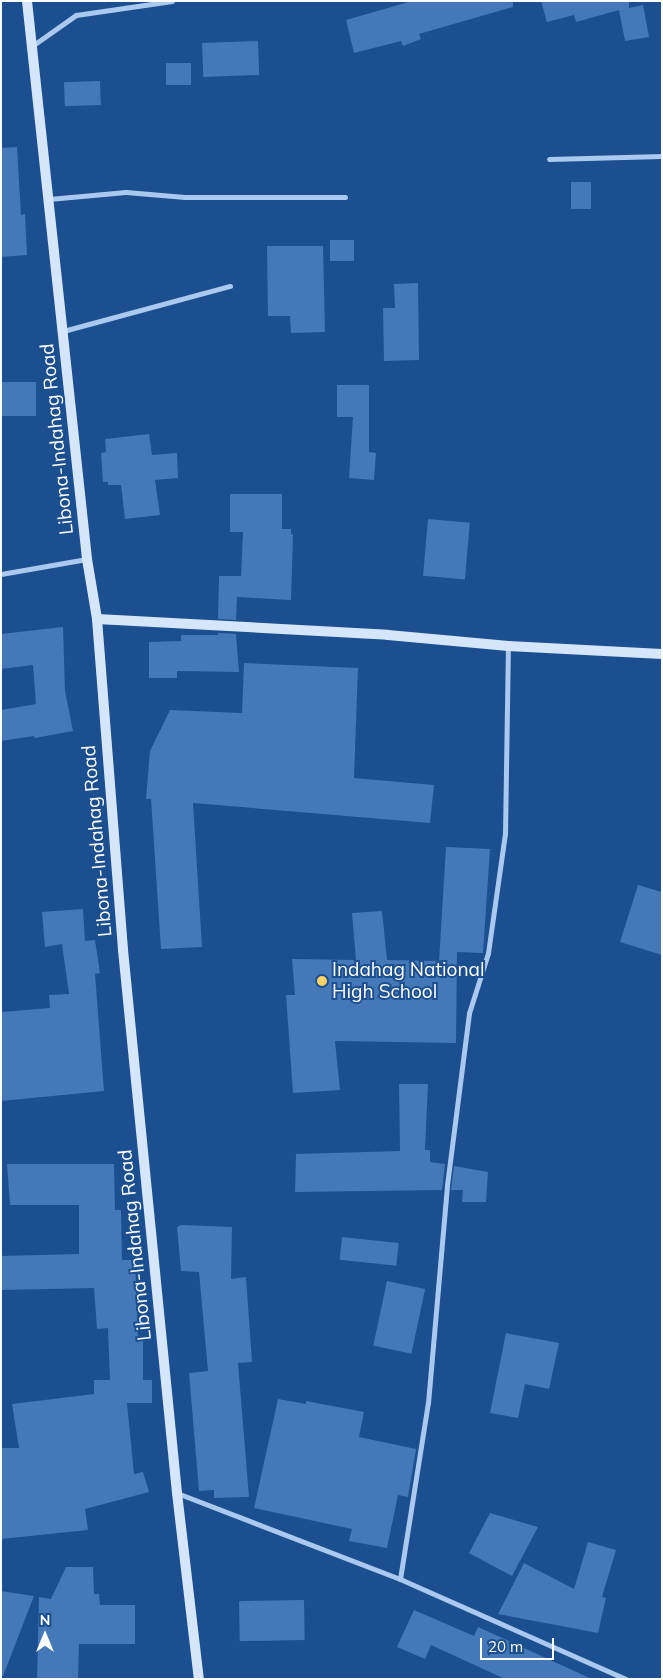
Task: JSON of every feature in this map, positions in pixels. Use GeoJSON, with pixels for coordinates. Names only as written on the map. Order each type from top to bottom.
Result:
{"type":"FeatureCollection","features":[{"type":"Feature","properties":{"kind":"main road","name":"Libona-Indahag Road"},"geometry":{"type":"LineString","coordinates":[[28,1],[87,559],[97,619],[124,960],[177,1493],[200,1679]]}},
{"type":"Feature","properties":{"kind":"main road"},"geometry":{"type":"LineString","coordinates":[[97,619],[388,635],[508,646],[662,654]]}},
{"type":"Feature","properties":{"kind":"street"},"geometry":{"type":"LineString","coordinates":[[32,46],[76,15],[172,1]]}},
{"type":"Feature","properties":{"kind":"street"},"geometry":{"type":"LineString","coordinates":[[549,159],[662,156]]}},
{"type":"Feature","properties":{"kind":"street"},"geometry":{"type":"LineString","coordinates":[[49,199],[126,192],[185,197],[345,197]]}},
{"type":"Feature","properties":{"kind":"street"},"geometry":{"type":"LineString","coordinates":[[63,332],[230,286]]}},
{"type":"Feature","properties":{"kind":"street"},"geometry":{"type":"LineString","coordinates":[[1,574],[87,559]]}},
{"type":"Feature","properties":{"kind":"street"},"geometry":{"type":"LineString","coordinates":[[400,1579],[428,1403],[447,1185],[469,1013],[488,953],[505,834],[508,646]]}},
{"type":"Feature","properties":{"kind":"street"},"geometry":{"type":"LineString","coordinates":[[177,1493],[400,1579],[624,1678]]}},
{"type":"Feature","properties":{"kind":"building"},"geometry":{"type":"Polygon","coordinates":[[[412,1],[513,1],[513,7],[419,34],[421,39],[403,46],[401,41],[354,53],[346,20],[412,1]]]}},
{"type":"Feature","properties":{"kind":"building"},"geometry":{"type":"Polygon","coordinates":[[[541,1],[629,1],[629,8],[643,5],[649,37],[625,41],[619,10],[576,22],[574,15],[547,22],[541,1]]]}},
{"type":"Feature","properties":{"kind":"building"},"geometry":{"type":"Polygon","coordinates":[[[258,41],[259,75],[203,77],[202,43],[258,41]]]}},
{"type":"Feature","properties":{"kind":"building"},"geometry":{"type":"Polygon","coordinates":[[[166,63],[191,63],[191,85],[166,85],[166,63]]]}},
{"type":"Feature","properties":{"kind":"building"},"geometry":{"type":"Polygon","coordinates":[[[100,81],[101,105],[65,106],[64,82],[100,81]]]}},
{"type":"Feature","properties":{"kind":"building"},"geometry":{"type":"Polygon","coordinates":[[[17,147],[21,215],[25,214],[27,255],[1,257],[1,148],[17,147]]]}},
{"type":"Feature","properties":{"kind":"building"},"geometry":{"type":"Polygon","coordinates":[[[571,182],[591,182],[591,209],[571,209],[571,182]]]}},
{"type":"Feature","properties":{"kind":"building"},"geometry":{"type":"Polygon","coordinates":[[[330,240],[354,240],[354,261],[330,261],[330,240]]]}},
{"type":"Feature","properties":{"kind":"building"},"geometry":{"type":"Polygon","coordinates":[[[267,246],[323,246],[325,332],[291,333],[290,316],[268,316],[267,246]]]}},
{"type":"Feature","properties":{"kind":"building"},"geometry":{"type":"Polygon","coordinates":[[[418,283],[419,360],[384,361],[383,308],[395,308],[394,284],[418,283]]]}},
{"type":"Feature","properties":{"kind":"building"},"geometry":{"type":"Polygon","coordinates":[[[1,382],[36,382],[36,416],[1,416],[1,382]]]}},
{"type":"Feature","properties":{"kind":"building"},"geometry":{"type":"Polygon","coordinates":[[[337,385],[369,385],[369,452],[376,453],[374,480],[349,478],[353,417],[337,417],[337,385]]]}},
{"type":"Feature","properties":{"kind":"building"},"geometry":{"type":"Polygon","coordinates":[[[149,434],[152,455],[177,453],[178,478],[155,480],[160,515],[125,519],[121,485],[108,485],[108,482],[103,482],[101,453],[106,452],[105,439],[149,434]]]}},
{"type":"Feature","properties":{"kind":"building"},"geometry":{"type":"Polygon","coordinates":[[[230,494],[282,494],[282,529],[291,529],[291,534],[293,535],[291,600],[237,597],[236,620],[218,619],[219,576],[241,576],[243,532],[230,532],[230,494]]]}},
{"type":"Feature","properties":{"kind":"building"},"geometry":{"type":"Polygon","coordinates":[[[428,519],[470,523],[465,579],[423,576],[428,519]]]}},
{"type":"Feature","properties":{"kind":"building"},"geometry":{"type":"Polygon","coordinates":[[[63,627],[65,691],[73,731],[35,738],[34,736],[1,741],[1,710],[36,704],[33,665],[1,669],[1,634],[63,627]]]}},
{"type":"Feature","properties":{"kind":"building"},"geometry":{"type":"Polygon","coordinates":[[[218,633],[236,634],[239,672],[177,671],[177,678],[149,678],[149,642],[181,641],[181,635],[218,635],[218,633]]]}},
{"type":"Feature","properties":{"kind":"building"},"geometry":{"type":"Polygon","coordinates":[[[244,663],[358,668],[354,778],[434,785],[430,823],[193,803],[202,947],[161,949],[151,799],[146,799],[150,751],[170,710],[242,713],[244,663]]]}},
{"type":"Feature","properties":{"kind":"building"},"geometry":{"type":"Polygon","coordinates":[[[446,847],[490,849],[483,953],[457,952],[456,1043],[335,1041],[340,1090],[293,1093],[286,995],[295,995],[292,959],[356,960],[352,913],[382,911],[387,960],[439,961],[446,847]]]}},
{"type":"Feature","properties":{"kind":"building"},"geometry":{"type":"Polygon","coordinates":[[[638,885],[662,892],[662,955],[620,942],[638,885]]]}},
{"type":"Feature","properties":{"kind":"building"},"geometry":{"type":"Polygon","coordinates":[[[83,909],[85,941],[95,940],[100,973],[95,974],[104,1091],[1,1101],[1,1012],[50,1008],[49,995],[69,994],[62,944],[45,947],[42,912],[83,909]]]}},
{"type":"Feature","properties":{"kind":"building"},"geometry":{"type":"Polygon","coordinates":[[[399,1084],[428,1084],[425,1150],[430,1150],[430,1162],[445,1164],[442,1190],[295,1192],[296,1154],[400,1151],[399,1084]]]}},
{"type":"Feature","properties":{"kind":"building"},"geometry":{"type":"Polygon","coordinates":[[[7,1164],[114,1164],[115,1210],[121,1210],[122,1260],[135,1260],[138,1338],[143,1338],[143,1380],[152,1380],[152,1403],[127,1403],[134,1474],[143,1472],[149,1492],[85,1509],[88,1530],[1,1539],[1,1448],[19,1448],[12,1404],[94,1394],[94,1380],[110,1380],[108,1328],[97,1329],[94,1288],[1,1290],[1,1256],[79,1254],[79,1205],[10,1205],[7,1164]]]}},
{"type":"Feature","properties":{"kind":"building"},"geometry":{"type":"Polygon","coordinates":[[[454,1166],[488,1172],[486,1202],[462,1202],[463,1190],[451,1190],[454,1166]]]}},
{"type":"Feature","properties":{"kind":"building"},"geometry":{"type":"Polygon","coordinates":[[[181,1225],[232,1227],[231,1279],[246,1277],[252,1362],[238,1363],[249,1497],[214,1498],[214,1490],[199,1491],[189,1373],[208,1371],[199,1272],[181,1271],[177,1227],[181,1225]]]}},
{"type":"Feature","properties":{"kind":"building"},"geometry":{"type":"Polygon","coordinates":[[[342,1237],[399,1243],[396,1266],[340,1260],[342,1237]]]}},
{"type":"Feature","properties":{"kind":"building"},"geometry":{"type":"Polygon","coordinates":[[[387,1281],[425,1289],[411,1354],[373,1346],[387,1281]]]}},
{"type":"Feature","properties":{"kind":"building"},"geometry":{"type":"Polygon","coordinates":[[[506,1333],[559,1343],[549,1389],[525,1384],[518,1418],[490,1413],[506,1333]]]}},
{"type":"Feature","properties":{"kind":"building"},"geometry":{"type":"Polygon","coordinates":[[[278,1399],[306,1404],[306,1401],[364,1412],[359,1437],[416,1449],[408,1497],[398,1495],[387,1548],[349,1541],[352,1529],[254,1508],[278,1399]]]}},
{"type":"Feature","properties":{"kind":"building"},"geometry":{"type":"Polygon","coordinates":[[[490,1513],[538,1527],[512,1576],[469,1553],[490,1513]]]}},
{"type":"Feature","properties":{"kind":"building"},"geometry":{"type":"Polygon","coordinates":[[[588,1542],[616,1550],[602,1597],[606,1598],[598,1633],[498,1614],[524,1563],[574,1589],[588,1542]]]}},
{"type":"Feature","properties":{"kind":"building"},"geometry":{"type":"Polygon","coordinates":[[[66,1567],[93,1567],[94,1594],[99,1594],[100,1605],[135,1605],[135,1644],[79,1644],[78,1679],[37,1679],[39,1597],[51,1599],[66,1567]]]}},
{"type":"Feature","properties":{"kind":"building"},"geometry":{"type":"Polygon","coordinates":[[[1,1591],[34,1596],[3,1676],[1,1676],[1,1591]]]}},
{"type":"Feature","properties":{"kind":"building"},"geometry":{"type":"Polygon","coordinates":[[[304,1600],[305,1640],[240,1641],[239,1601],[304,1600]]]}},
{"type":"Feature","properties":{"kind":"building"},"geometry":{"type":"Polygon","coordinates":[[[414,1610],[474,1636],[478,1627],[592,1679],[505,1679],[431,1645],[425,1659],[397,1647],[414,1610]]]}},
{"type":"Feature","properties":{"kind":"place","name":"Indahag National High School"},"geometry":{"type":"Point","coordinates":[322,981]}}]}
